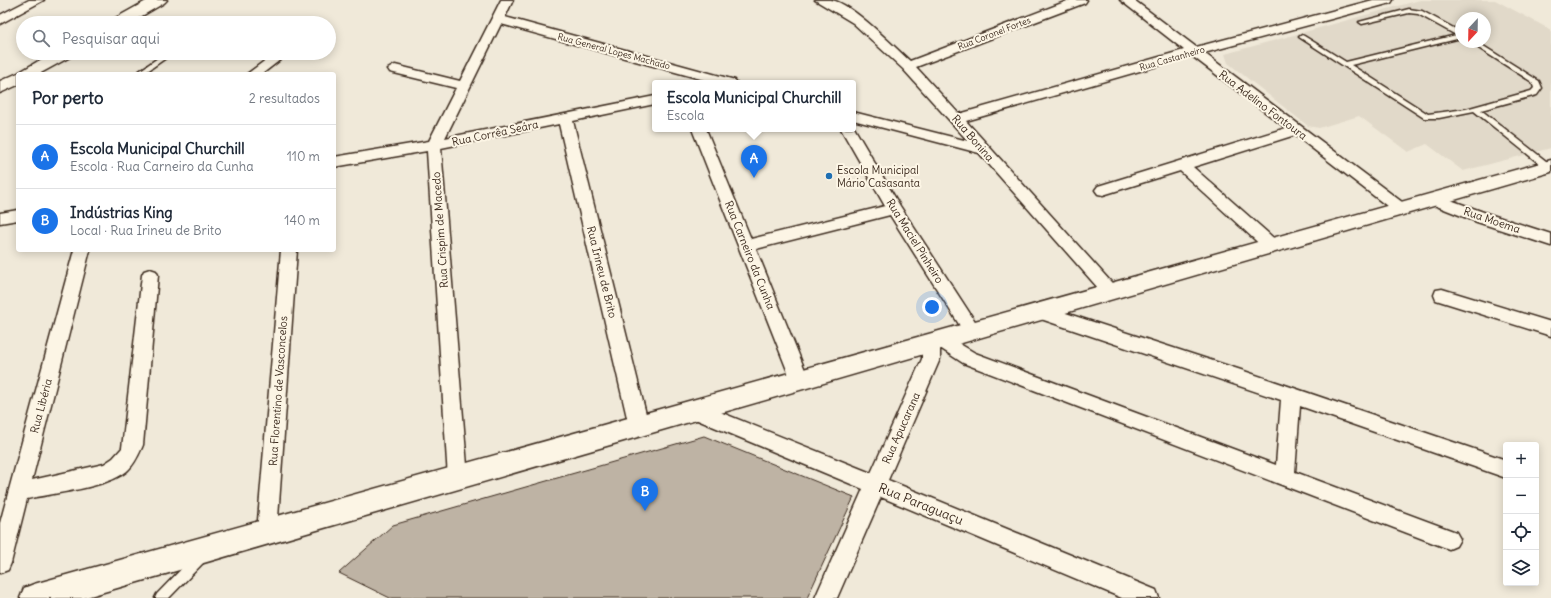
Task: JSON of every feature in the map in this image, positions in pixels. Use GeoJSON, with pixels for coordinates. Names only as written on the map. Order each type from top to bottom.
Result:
{"type":"FeatureCollection","features":[{"type":"Feature","properties":{"kind":"main road"},"geometry":{"type":"LineString","coordinates":[[130,16],[159,0]]}},
{"type":"Feature","properties":{"kind":"main road"},"geometry":{"type":"LineString","coordinates":[[30,72],[51,60]]}},
{"type":"Feature","properties":{"kind":"main road"},"geometry":{"type":"LineString","coordinates":[[0,88],[16,79]]}},
{"type":"Feature","properties":{"kind":"main road"},"geometry":{"type":"LineString","coordinates":[[34,598],[209,547],[267,532],[973,332],[1550,166]]}},
{"type":"Feature","properties":{"kind":"street"},"geometry":{"type":"LineString","coordinates":[[0,20],[38,0]]}},
{"type":"Feature","properties":{"kind":"street"},"geometry":{"type":"LineString","coordinates":[[434,145],[508,0]]}},
{"type":"Feature","properties":{"kind":"street","name":"Rua Bonina"},"geometry":{"type":"LineString","coordinates":[[821,0],[836,6],[857,20],[908,66],[958,119],[1112,292]]}},
{"type":"Feature","properties":{"kind":"street"},"geometry":{"type":"LineString","coordinates":[[836,6],[850,0]]}},
{"type":"Feature","properties":{"kind":"street","name":"Rua Coronel Fortes"},"geometry":{"type":"LineString","coordinates":[[908,66],[1081,0]]}},
{"type":"Feature","properties":{"kind":"street","name":"Rua Adelino Fontoura"},"geometry":{"type":"LineString","coordinates":[[1126,0],[1401,209]]}},
{"type":"Feature","properties":{"kind":"street","name":"Rua Castanheiro"},"geometry":{"type":"LineString","coordinates":[[958,119],[1193,52],[1387,0]]}},
{"type":"Feature","properties":{"kind":"street","name":"Rua General Lopes Machado"},"geometry":{"type":"LineString","coordinates":[[498,19],[716,80]]}},
{"type":"Feature","properties":{"kind":"street"},"geometry":{"type":"LineString","coordinates":[[259,72],[274,60]]}},
{"type":"Feature","properties":{"kind":"street"},"geometry":{"type":"LineString","coordinates":[[394,69],[464,86]]}},
{"type":"Feature","properties":{"kind":"street","name":"Rua Corrêa Seára"},"geometry":{"type":"LineString","coordinates":[[336,162],[434,145],[652,101]]}},
{"type":"Feature","properties":{"kind":"street"},"geometry":{"type":"LineString","coordinates":[[856,117],[984,150]]}},
{"type":"Feature","properties":{"kind":"street","name":"Rua Irineu de Brito"},"geometry":{"type":"LineString","coordinates":[[565,118],[639,426]]}},
{"type":"Feature","properties":{"kind":"street"},"geometry":{"type":"LineString","coordinates":[[1103,190],[1296,130]]}},
{"type":"Feature","properties":{"kind":"street","name":"Rua Carneiro da Cunha"},"geometry":{"type":"LineString","coordinates":[[700,132],[800,380]]}},
{"type":"Feature","properties":{"kind":"street","name":"Rua Maciel Pinheiro"},"geometry":{"type":"LineString","coordinates":[[850,132],[894,209],[973,332]]}},
{"type":"Feature","properties":{"kind":"street","name":"Rua Crispim de Macedo"},"geometry":{"type":"LineString","coordinates":[[434,145],[458,478]]}},
{"type":"Feature","properties":{"kind":"street"},"geometry":{"type":"LineString","coordinates":[[1182,165],[1272,246]]}},
{"type":"Feature","properties":{"kind":"street","name":"Rua Moema"},"geometry":{"type":"LineString","coordinates":[[1434,199],[1483,218],[1551,240]]}},
{"type":"Feature","properties":{"kind":"street"},"geometry":{"type":"LineString","coordinates":[[746,246],[894,209]]}},
{"type":"Feature","properties":{"kind":"street"},"geometry":{"type":"LineString","coordinates":[[0,218],[16,215]]}},
{"type":"Feature","properties":{"kind":"street","name":"Rua Libéria"},"geometry":{"type":"LineString","coordinates":[[1,555],[81,252]]}},
{"type":"Feature","properties":{"kind":"street","name":"Rua Florentino de Vasconcelos"},"geometry":{"type":"LineString","coordinates":[[267,532],[289,252]]}},
{"type":"Feature","properties":{"kind":"street"},"geometry":{"type":"LineString","coordinates":[[18,492],[99,474],[117,467],[128,457],[133,445],[150,275]]}},
{"type":"Feature","properties":{"kind":"street"},"geometry":{"type":"LineString","coordinates":[[1442,295],[1551,329]]}},
{"type":"Feature","properties":{"kind":"street"},"geometry":{"type":"LineString","coordinates":[[1041,312],[1291,395],[1503,468]]}},
{"type":"Feature","properties":{"kind":"street"},"geometry":{"type":"LineString","coordinates":[[937,342],[969,358],[1449,539]]}},
{"type":"Feature","properties":{"kind":"street","name":"Rua Apucarana"},"geometry":{"type":"LineString","coordinates":[[826,598],[876,486],[937,342]]}},
{"type":"Feature","properties":{"kind":"street"},"geometry":{"type":"LineString","coordinates":[[1285,478],[1291,395]]}},
{"type":"Feature","properties":{"kind":"street","name":"Rua Paraguaçu"},"geometry":{"type":"LineString","coordinates":[[695,410],[1148,598]]}},
{"type":"Feature","properties":{"kind":"lane"},"geometry":{"type":"LineString","coordinates":[[1362,22],[1409,11],[1420,12],[1455,32]]}},
{"type":"Feature","properties":{"kind":"lane"},"geometry":{"type":"LineString","coordinates":[[1345,64],[1455,36]]}},
{"type":"Feature","properties":{"kind":"lane"},"geometry":{"type":"LineString","coordinates":[[1302,37],[1427,116],[1435,117],[1534,93],[1538,88],[1535,81],[1482,48]]}},
{"type":"Feature","properties":{"kind":"lane"},"geometry":{"type":"LineString","coordinates":[[141,72],[159,60]]}},
{"type":"Feature","properties":{"kind":"lane"},"geometry":{"type":"LineString","coordinates":[[1474,108],[1550,166]]}},
{"type":"Feature","properties":{"kind":"lane"},"geometry":{"type":"LineString","coordinates":[[161,598],[209,547]]}},
{"type":"Feature","properties":{"kind":"shaded area"},"geometry":{"type":"Polygon","coordinates":[[[1420,0],[1495,0],[1551,30],[1551,148],[1463,171],[1427,144],[1408,152],[1359,116],[1319,128],[1308,126],[1228,63],[1225,54],[1420,0]]]}},
{"type":"Feature","properties":{"kind":"building"},"geometry":{"type":"Polygon","coordinates":[[[704,436],[854,497],[807,598],[390,598],[339,573],[393,525],[704,436]]]}},
{"type":"Feature","properties":{"kind":"place","name":"Escola Municipal Mário Casasanta"},"geometry":{"type":"Point","coordinates":[829,176]}},
{"type":"Feature","properties":{"kind":"place","name":"Escola Municipal Churchill"},"geometry":{"type":"Point","coordinates":[754,178]}},
{"type":"Feature","properties":{"kind":"place","name":"Indústrias King"},"geometry":{"type":"Point","coordinates":[645,511]}}]}
